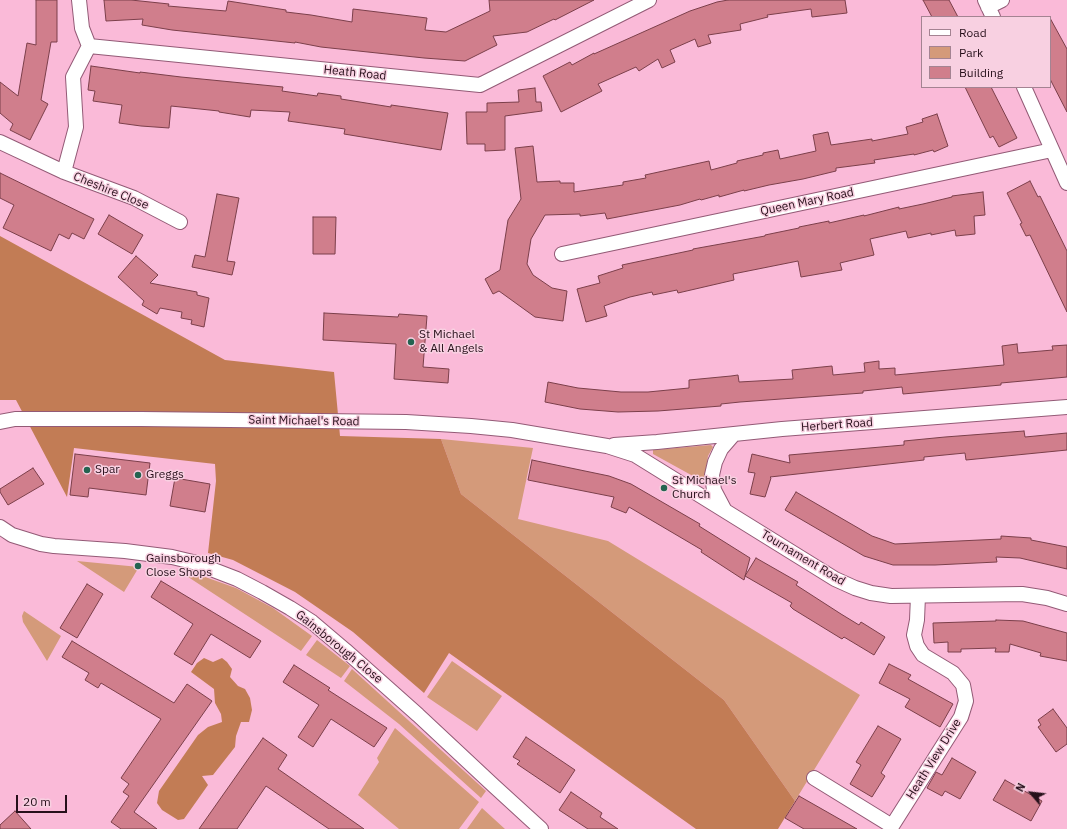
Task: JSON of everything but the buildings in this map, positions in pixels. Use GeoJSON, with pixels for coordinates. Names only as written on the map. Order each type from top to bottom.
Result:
{"type":"FeatureCollection","features":[{"type":"Feature","properties":{"kind":"street"},"geometry":{"type":"LineString","coordinates":[[79,0],[82,28],[89,46]]}},
{"type":"Feature","properties":{"kind":"street","name":"Heath Road"},"geometry":{"type":"LineString","coordinates":[[89,46],[480,86],[649,0]]}},
{"type":"Feature","properties":{"kind":"street"},"geometry":{"type":"LineString","coordinates":[[989,8],[1002,0]]}},
{"type":"Feature","properties":{"kind":"street","name":"Cheshire Close"},"geometry":{"type":"LineString","coordinates":[[64,172],[76,127],[73,77],[89,46]]}},
{"type":"Feature","properties":{"kind":"street"},"geometry":{"type":"LineString","coordinates":[[1024,88],[1067,183]]}},
{"type":"Feature","properties":{"kind":"street","name":"Cheshire Close"},"geometry":{"type":"LineString","coordinates":[[0,142],[64,172],[134,198],[180,222]]}},
{"type":"Feature","properties":{"kind":"street","name":"Queen Mary Road"},"geometry":{"type":"LineString","coordinates":[[562,254],[1052,150]]}},
{"type":"Feature","properties":{"kind":"street","name":"Herbert Road"},"geometry":{"type":"LineString","coordinates":[[607,446],[734,434],[1067,407]]}},
{"type":"Feature","properties":{"kind":"street","name":"Saint Michael's Road"},"geometry":{"type":"LineString","coordinates":[[0,422],[15,419],[406,422],[502,429],[607,446]]}},
{"type":"Feature","properties":{"kind":"street"},"geometry":{"type":"LineString","coordinates":[[724,509],[714,490],[712,475],[715,462],[721,449],[734,434]]}},
{"type":"Feature","properties":{"kind":"street","name":"Tournament Road"},"geometry":{"type":"LineString","coordinates":[[607,446],[635,455],[835,579],[855,588],[871,593],[891,596],[1022,594],[1047,598],[1067,604]]}},
{"type":"Feature","properties":{"kind":"street","name":"Gainsborough Close"},"geometry":{"type":"LineString","coordinates":[[0,527],[12,535],[41,544],[153,554],[193,562],[237,579],[284,604],[312,622],[345,650],[418,714],[541,829]]}},
{"type":"Feature","properties":{"kind":"street","name":"Heath View Drive"},"geometry":{"type":"LineString","coordinates":[[814,778],[892,826],[961,717],[966,701],[963,685],[953,673],[923,655],[917,646],[914,635],[917,620],[918,596]]}},
{"type":"Feature","properties":{"kind":"green space"},"geometry":{"type":"Polygon","coordinates":[[[441,439],[533,448],[518,519],[608,541],[860,695],[795,801],[724,700],[461,494],[441,439]]]}},
{"type":"Feature","properties":{"kind":"green space"},"geometry":{"type":"Polygon","coordinates":[[[711,445],[713,447],[708,456],[705,478],[702,481],[653,454],[653,450],[711,445]]]}},
{"type":"Feature","properties":{"kind":"green space"},"geometry":{"type":"Polygon","coordinates":[[[77,561],[139,567],[124,592],[77,561]]]}},
{"type":"Feature","properties":{"kind":"green space"},"geometry":{"type":"Polygon","coordinates":[[[180,568],[236,588],[273,608],[312,636],[301,651],[179,571],[180,568]]]}},
{"type":"Feature","properties":{"kind":"green space"},"geometry":{"type":"Polygon","coordinates":[[[24,611],[61,636],[47,661],[23,622],[22,616],[24,611]]]}},
{"type":"Feature","properties":{"kind":"green space"},"geometry":{"type":"Polygon","coordinates":[[[317,640],[350,666],[341,678],[306,655],[317,640]]]}},
{"type":"Feature","properties":{"kind":"green space"},"geometry":{"type":"Polygon","coordinates":[[[452,661],[502,696],[477,731],[427,697],[452,661]]]}},
{"type":"Feature","properties":{"kind":"green space"},"geometry":{"type":"Polygon","coordinates":[[[352,669],[486,791],[481,798],[399,724],[344,681],[352,669]]]}},
{"type":"Feature","properties":{"kind":"green space"},"geometry":{"type":"Polygon","coordinates":[[[395,728],[479,802],[459,829],[399,829],[358,795],[379,762],[377,758],[395,728]]]}},
{"type":"Feature","properties":{"kind":"green space"},"geometry":{"type":"Polygon","coordinates":[[[482,808],[505,829],[467,829],[482,808]]]}},
{"type":"Feature","properties":{"kind":"shaded area"},"geometry":{"type":"Polygon","coordinates":[[[0,236],[225,360],[334,372],[340,436],[441,439],[461,494],[724,700],[795,801],[778,829],[696,829],[449,653],[424,693],[353,632],[295,592],[233,560],[208,553],[216,481],[215,464],[74,448],[67,497],[16,400],[0,400],[0,236]]]}},
{"type":"Feature","properties":{"kind":"shaded area"},"geometry":{"type":"Polygon","coordinates":[[[204,658],[213,662],[222,658],[227,662],[232,669],[230,677],[238,686],[245,689],[250,698],[252,710],[249,722],[241,722],[236,736],[235,747],[213,775],[202,776],[208,785],[184,819],[178,820],[162,810],[157,803],[159,791],[198,735],[208,727],[222,722],[221,714],[215,703],[214,689],[191,672],[197,663],[204,658]]]}},
{"type":"Feature","properties":{"kind":"place","name":"St Michael & All Angels"},"geometry":{"type":"Point","coordinates":[411,342]}},
{"type":"Feature","properties":{"kind":"place","name":"Spar"},"geometry":{"type":"Point","coordinates":[87,470]}},
{"type":"Feature","properties":{"kind":"place","name":"Greggs"},"geometry":{"type":"Point","coordinates":[138,475]}},
{"type":"Feature","properties":{"kind":"place","name":"St Michael's Church"},"geometry":{"type":"Point","coordinates":[664,488]}},
{"type":"Feature","properties":{"kind":"place","name":"Gainsborough Close Shops"},"geometry":{"type":"Point","coordinates":[138,566]}}]}
